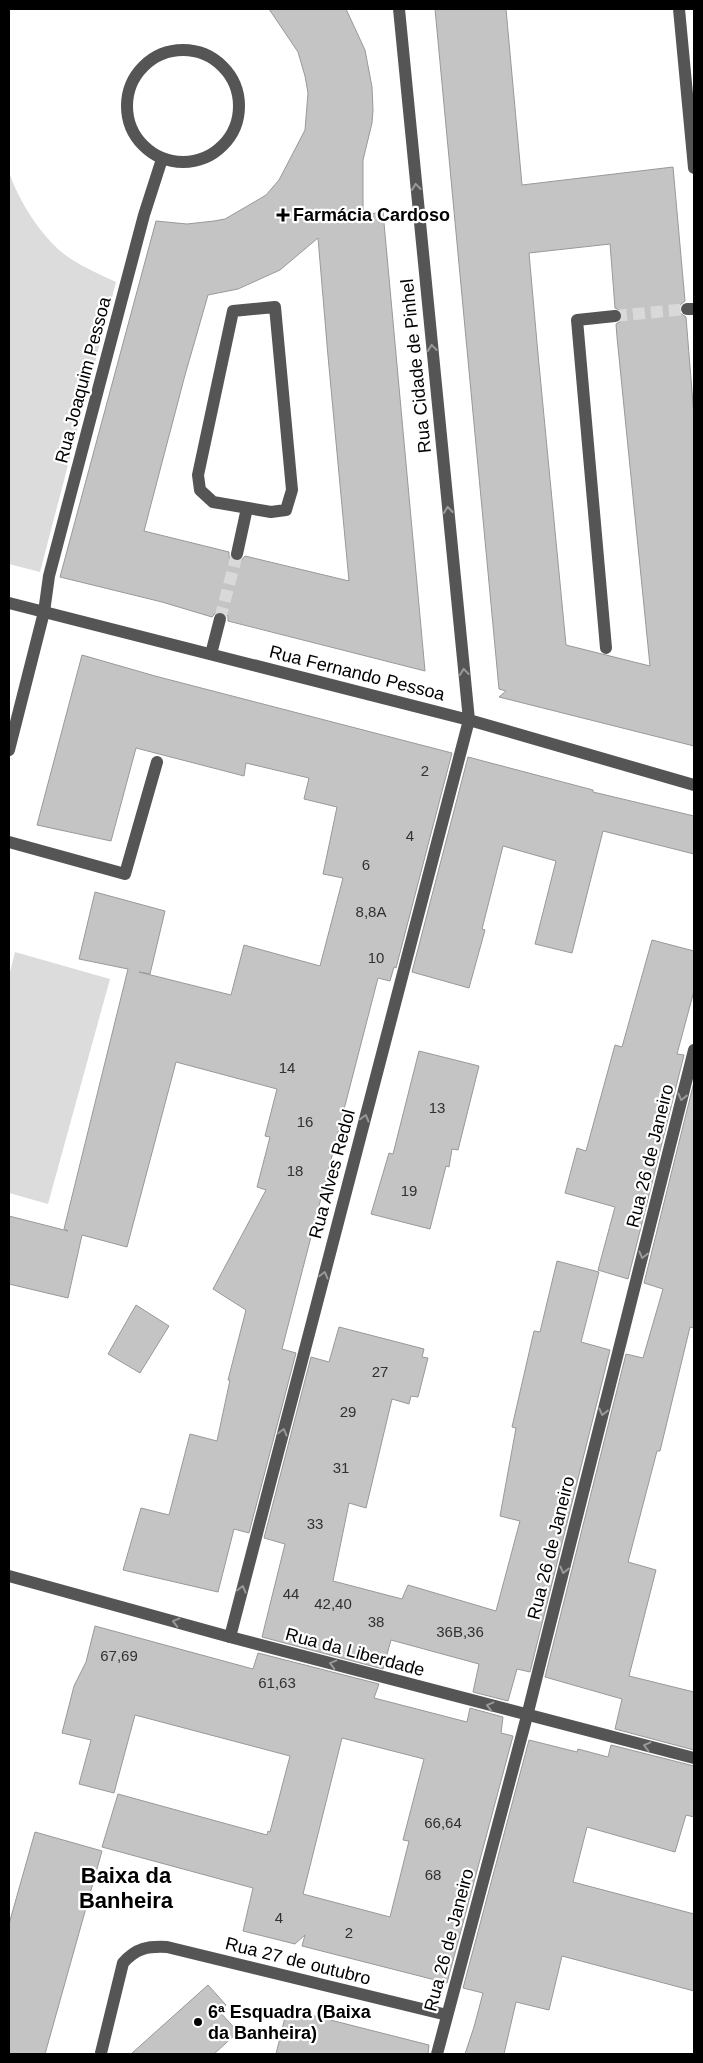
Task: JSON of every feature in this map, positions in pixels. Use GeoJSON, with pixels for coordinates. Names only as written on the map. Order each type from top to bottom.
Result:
{"type":"FeatureCollection","features":[{"type":"Feature","properties":{"kind":"street","name":"Rua Cidade de Pinhel"},"geometry":{"type":"LineString","coordinates":[[398,9],[469,720]]}},
{"type":"Feature","properties":{"kind":"street"},"geometry":{"type":"LineString","coordinates":[[680,9],[689,54],[694,168]]}},
{"type":"Feature","properties":{"kind":"street"},"geometry":{"type":"LineString","coordinates":[[175,50],[193,50],[210,56],[224,67],[234,82],[239,100],[238,119],[230,137],[218,151],[200,160],[181,163],[162,159],[146,149],[134,134],[128,117],[127,98],[132,81],[142,66],[157,56],[175,50]]}},
{"type":"Feature","properties":{"kind":"street","name":"Rua Joaquim Pessoa"},"geometry":{"type":"LineString","coordinates":[[9,750],[44,612],[49,576],[144,215],[162,159]]}},
{"type":"Feature","properties":{"kind":"street"},"geometry":{"type":"LineString","coordinates":[[275,307],[292,490],[286,510],[271,512],[247,508],[213,502],[200,490],[198,475],[233,311],[275,307]]}},
{"type":"Feature","properties":{"kind":"street"},"geometry":{"type":"LineString","coordinates":[[606,648],[577,320],[615,316]]}},
{"type":"Feature","properties":{"kind":"street"},"geometry":{"type":"LineString","coordinates":[[237,554],[247,508]]}},
{"type":"Feature","properties":{"kind":"street","name":"Rua Fernando Pessoa"},"geometry":{"type":"LineString","coordinates":[[9,603],[469,720],[694,785]]}},
{"type":"Feature","properties":{"kind":"street"},"geometry":{"type":"LineString","coordinates":[[211,654],[220,619]]}},
{"type":"Feature","properties":{"kind":"street","name":"Rua Alves Redol"},"geometry":{"type":"LineString","coordinates":[[230,1637],[469,720]]}},
{"type":"Feature","properties":{"kind":"street"},"geometry":{"type":"LineString","coordinates":[[9,842],[125,874],[157,762]]}},
{"type":"Feature","properties":{"kind":"street","name":"Rua 26 de Janeiro"},"geometry":{"type":"LineString","coordinates":[[437,2054],[527,1716],[694,1050]]}},
{"type":"Feature","properties":{"kind":"street","name":"Rua da Liberdade"},"geometry":{"type":"LineString","coordinates":[[9,1576],[527,1716],[694,1758]]}},
{"type":"Feature","properties":{"kind":"street","name":"Rua 27 de outubro"},"geometry":{"type":"LineString","coordinates":[[101,2053],[123,1963],[140,1948],[152,1946],[167,1947],[447,2015]]}},
{"type":"Feature","properties":{"kind":"shaded area"},"geometry":{"type":"Polygon","coordinates":[[[9,172],[13,184],[26,208],[51,242],[61,252],[76,262],[116,282],[40,572],[9,564],[9,172]]]}},
{"type":"Feature","properties":{"kind":"shaded area"},"geometry":{"type":"Polygon","coordinates":[[[15,952],[110,979],[48,1204],[9,1193],[9,976],[15,952]]]}},
{"type":"Feature","properties":{"kind":"building"},"geometry":{"type":"Polygon","coordinates":[[[269,9],[346,9],[365,50],[372,87],[373,110],[372,123],[363,160],[363,215],[383,212],[425,671],[228,621],[228,616],[222,611],[217,611],[212,617],[162,602],[60,577],[156,221],[187,224],[225,219],[266,195],[279,180],[305,130],[308,93],[298,52],[269,9]],[[318,238],[280,270],[238,289],[208,295],[144,531],[229,552],[229,557],[235,562],[240,562],[245,556],[349,581],[318,238]]]}},
{"type":"Feature","properties":{"kind":"building"},"geometry":{"type":"Polygon","coordinates":[[[435,9],[506,9],[522,185],[673,167],[685,301],[680,305],[679,309],[680,313],[686,317],[694,416],[694,746],[499,697],[506,691],[499,689],[435,9]],[[610,244],[529,253],[566,645],[650,666],[617,337],[616,324],[620,322],[623,316],[621,311],[615,308],[610,244]]]}},
{"type":"Feature","properties":{"kind":"building"},"geometry":{"type":"Polygon","coordinates":[[[82,655],[155,676],[452,753],[396,968],[394,967],[390,981],[378,978],[282,1349],[296,1353],[249,1533],[234,1529],[218,1592],[123,1570],[141,1508],[169,1515],[190,1434],[217,1441],[230,1380],[228,1380],[246,1310],[213,1289],[266,1190],[257,1187],[270,1137],[265,1136],[277,1089],[176,1062],[127,1247],[82,1235],[68,1298],[9,1284],[9,1216],[68,1231],[64,1229],[128,969],[79,959],[95,892],[165,911],[150,974],[139,972],[231,995],[244,945],[320,966],[343,878],[323,874],[337,807],[304,799],[309,778],[246,763],[244,776],[136,748],[111,841],[37,825],[82,655]]]}},
{"type":"Feature","properties":{"kind":"building"},"geometry":{"type":"Polygon","coordinates":[[[468,757],[593,790],[593,792],[694,816],[694,854],[603,831],[572,953],[535,944],[556,861],[503,846],[482,929],[485,930],[469,988],[412,972],[468,757]]]}},
{"type":"Feature","properties":{"kind":"building"},"geometry":{"type":"Polygon","coordinates":[[[652,940],[694,951],[694,991],[677,1054],[684,1055],[628,1279],[598,1270],[615,1207],[565,1193],[577,1148],[586,1151],[615,1045],[622,1047],[652,940]]]}},
{"type":"Feature","properties":{"kind":"building"},"geometry":{"type":"Polygon","coordinates":[[[419,1051],[479,1066],[458,1150],[452,1149],[449,1167],[446,1166],[430,1229],[371,1214],[389,1153],[393,1154],[419,1051]]]}},
{"type":"Feature","properties":{"kind":"building"},"geometry":{"type":"Polygon","coordinates":[[[694,1082],[694,1328],[690,1327],[660,1451],[657,1451],[628,1562],[656,1570],[629,1676],[694,1692],[694,1750],[615,1729],[622,1699],[545,1677],[626,1354],[643,1358],[663,1289],[644,1283],[694,1082]]]}},
{"type":"Feature","properties":{"kind":"building"},"geometry":{"type":"Polygon","coordinates":[[[557,1261],[599,1272],[581,1342],[610,1350],[530,1672],[517,1669],[508,1701],[473,1692],[479,1664],[391,1640],[383,1669],[262,1637],[285,1544],[264,1538],[311,1357],[329,1362],[339,1327],[424,1349],[422,1357],[428,1358],[418,1397],[411,1396],[409,1404],[392,1399],[366,1508],[349,1503],[333,1581],[402,1599],[408,1585],[496,1611],[520,1521],[500,1516],[516,1428],[512,1427],[534,1331],[540,1332],[557,1261]]]}},
{"type":"Feature","properties":{"kind":"building"},"geometry":{"type":"Polygon","coordinates":[[[136,1305],[169,1326],[140,1373],[108,1354],[136,1305]]]}},
{"type":"Feature","properties":{"kind":"building"},"geometry":{"type":"Polygon","coordinates":[[[95,1626],[253,1669],[258,1653],[379,1684],[374,1698],[467,1722],[470,1708],[503,1717],[501,1733],[513,1736],[447,1983],[302,1946],[305,1935],[295,1944],[243,1931],[253,1888],[102,1847],[118,1794],[267,1835],[268,1831],[270,1832],[290,1756],[135,1715],[114,1793],[79,1784],[91,1740],[62,1733],[74,1686],[86,1662],[95,1626]],[[342,1738],[303,1894],[390,1917],[409,1841],[403,1840],[424,1759],[342,1738]]]}},
{"type":"Feature","properties":{"kind":"building"},"geometry":{"type":"Polygon","coordinates":[[[529,1740],[577,1752],[578,1749],[608,1757],[611,1745],[694,1766],[694,1817],[686,1815],[675,1852],[587,1827],[573,1882],[694,1914],[694,1991],[562,1956],[549,2010],[516,2002],[504,2054],[465,2054],[483,1993],[463,1988],[529,1740]]]}},
{"type":"Feature","properties":{"kind":"building"},"geometry":{"type":"Polygon","coordinates":[[[35,1832],[102,1851],[45,2054],[9,2054],[9,1924],[35,1832]]]}},
{"type":"Feature","properties":{"kind":"building","name":"6ª Esquadra (Baixa da Banheira)"},"geometry":{"type":"Polygon","coordinates":[[[208,1985],[226,2005],[219,2011],[238,2032],[214,2054],[131,2054],[208,1985]]]}},
{"type":"Feature","properties":{"kind":"building"},"geometry":{"type":"Polygon","coordinates":[[[287,2009],[429,2045],[428,2054],[276,2054],[287,2009]]]}},
{"type":"Feature","properties":{"kind":"tunnel"},"geometry":{"type":"LineString","coordinates":[[615,316],[687,309]]}},
{"type":"Feature","properties":{"kind":"tunnel"},"geometry":{"type":"LineString","coordinates":[[220,619],[237,554]]}},
{"type":"Feature","properties":{"kind":"place","name":"Farmácia Cardoso"},"geometry":{"type":"Point","coordinates":[283,215]}},
{"type":"Feature","properties":{"kind":"place","name":"6ª Esquadra (Baixa da Banheira)"},"geometry":{"type":"Point","coordinates":[198,2022]}},
{"type":"Feature","properties":{"kind":"district","name":"Baixa da Banheira"},"geometry":{"type":"Point","coordinates":[126,1888]}}]}
